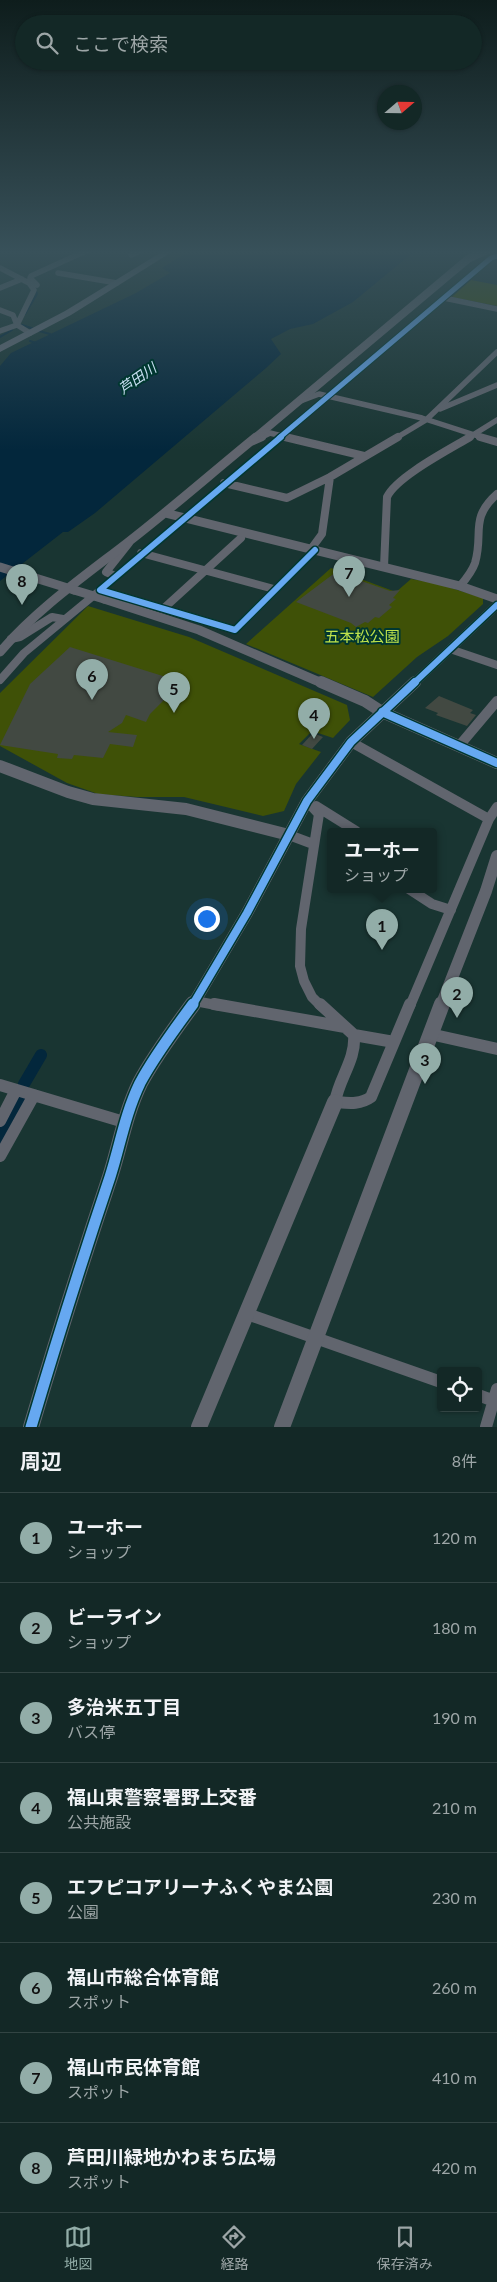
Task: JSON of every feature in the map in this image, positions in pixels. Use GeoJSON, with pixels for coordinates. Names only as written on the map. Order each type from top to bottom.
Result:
{"type":"FeatureCollection","features":[{"type":"Feature","properties":{"kind":"main road"},"geometry":{"type":"LineString","coordinates":[[0,348],[59,317]]}},
{"type":"Feature","properties":{"kind":"street"},"geometry":{"type":"LineString","coordinates":[[15,317],[17,325]]}},
{"type":"Feature","properties":{"kind":"street"},"geometry":{"type":"LineString","coordinates":[[17,325],[21,317]]}},
{"type":"Feature","properties":{"kind":"street"},"geometry":{"type":"LineString","coordinates":[[0,652],[11,639],[66,590],[165,513],[399,317]]}},
{"type":"Feature","properties":{"kind":"street"},"geometry":{"type":"LineString","coordinates":[[0,680],[24,653],[63,619],[101,597],[115,576],[422,317]]}},
{"type":"Feature","properties":{"kind":"street"},"geometry":{"type":"LineString","coordinates":[[0,331],[17,325],[34,331]]}},
{"type":"Feature","properties":{"kind":"street"},"geometry":{"type":"LineString","coordinates":[[224,483],[287,498],[330,477],[426,420],[496,355]]}},
{"type":"Feature","properties":{"kind":"street"},"geometry":{"type":"LineString","coordinates":[[319,394],[321,382]]}},
{"type":"Feature","properties":{"kind":"street"},"geometry":{"type":"LineString","coordinates":[[436,410],[443,409],[497,384]]}},
{"type":"Feature","properties":{"kind":"street"},"geometry":{"type":"LineString","coordinates":[[294,403],[319,394],[426,420],[497,442]]}},
{"type":"Feature","properties":{"kind":"street"},"geometry":{"type":"LineString","coordinates":[[384,567],[387,496],[390,490],[401,480],[471,434],[497,420]]}},
{"type":"Feature","properties":{"kind":"street"},"geometry":{"type":"LineString","coordinates":[[244,445],[270,433],[364,456]]}},
{"type":"Feature","properties":{"kind":"street"},"geometry":{"type":"LineString","coordinates":[[0,572],[66,590],[163,609],[235,630],[313,549],[322,534],[330,477]]}},
{"type":"Feature","properties":{"kind":"street"},"geometry":{"type":"LineString","coordinates":[[460,586],[475,564],[480,514],[497,494]]}},
{"type":"Feature","properties":{"kind":"street"},"geometry":{"type":"LineString","coordinates":[[165,513],[460,586],[497,599]]}},
{"type":"Feature","properties":{"kind":"street"},"geometry":{"type":"LineString","coordinates":[[115,576],[106,572],[133,537]]}},
{"type":"Feature","properties":{"kind":"street"},"geometry":{"type":"LineString","coordinates":[[163,609],[241,538]]}},
{"type":"Feature","properties":{"kind":"street"},"geometry":{"type":"LineString","coordinates":[[141,554],[274,589]]}},
{"type":"Feature","properties":{"kind":"street"},"geometry":{"type":"LineString","coordinates":[[0,567],[66,590]]}},
{"type":"Feature","properties":{"kind":"street"},"geometry":{"type":"LineString","coordinates":[[101,597],[194,634],[360,706],[382,712],[497,763]]}},
{"type":"Feature","properties":{"kind":"street"},"geometry":{"type":"LineString","coordinates":[[31,1427],[67,1304],[112,1174],[124,1122],[140,1084],[162,1046],[195,1001],[247,913],[307,801],[350,742],[497,605]]}},
{"type":"Feature","properties":{"kind":"street"},"geometry":{"type":"LineString","coordinates":[[11,639],[20,637],[52,618],[63,619]]}},
{"type":"Feature","properties":{"kind":"street"},"geometry":{"type":"LineString","coordinates":[[450,649],[497,665]]}},
{"type":"Feature","properties":{"kind":"street"},"geometry":{"type":"LineString","coordinates":[[459,746],[497,701]]}},
{"type":"Feature","properties":{"kind":"street"},"geometry":{"type":"LineString","coordinates":[[350,742],[489,819]]}},
{"type":"Feature","properties":{"kind":"street"},"geometry":{"type":"LineString","coordinates":[[0,766],[68,792],[93,799],[186,809],[289,835],[313,844]]}},
{"type":"Feature","properties":{"kind":"street"},"geometry":{"type":"LineString","coordinates":[[307,801],[351,828]]}},
{"type":"Feature","properties":{"kind":"street"},"geometry":{"type":"LineString","coordinates":[[199,1427],[335,1102],[336,1094],[356,1042],[354,1036],[346,1027],[312,997],[304,981],[300,966],[301,929],[319,814],[307,801]]}},
{"type":"Feature","properties":{"kind":"street"},"geometry":{"type":"LineString","coordinates":[[335,1102],[361,1103],[371,1097],[489,819],[497,807]]}},
{"type":"Feature","properties":{"kind":"street"},"geometry":{"type":"LineString","coordinates":[[282,1427],[486,891],[497,856]]}},
{"type":"Feature","properties":{"kind":"street"},"geometry":{"type":"LineString","coordinates":[[486,891],[497,873]]}},
{"type":"Feature","properties":{"kind":"street"},"geometry":{"type":"LineString","coordinates":[[416,893],[432,904],[451,910]]}},
{"type":"Feature","properties":{"kind":"street"},"geometry":{"type":"LineString","coordinates":[[195,1001],[346,1027]]}},
{"type":"Feature","properties":{"kind":"street"},"geometry":{"type":"LineString","coordinates":[[430,1034],[497,1050]]}},
{"type":"Feature","properties":{"kind":"street"},"geometry":{"type":"LineString","coordinates":[[354,1036],[360,1035],[394,1042]]}},
{"type":"Feature","properties":{"kind":"street"},"geometry":{"type":"LineString","coordinates":[[0,1085],[124,1122]]}},
{"type":"Feature","properties":{"kind":"street"},"geometry":{"type":"LineString","coordinates":[[0,1121],[16,1090]]}},
{"type":"Feature","properties":{"kind":"street"},"geometry":{"type":"LineString","coordinates":[[0,1156],[34,1095]]}},
{"type":"Feature","properties":{"kind":"street"},"geometry":{"type":"LineString","coordinates":[[247,1314],[437,1381]]}},
{"type":"Feature","properties":{"kind":"street"},"geometry":{"type":"LineString","coordinates":[[482,1395],[496,1397],[486,1427]]}},
{"type":"Feature","properties":{"kind":"green space","name":"五本松公園"},"geometry":{"type":"Polygon","coordinates":[[[331,568],[396,592],[411,579],[435,583],[483,598],[483,604],[448,636],[417,657],[373,697],[246,644],[331,568]]]}},
{"type":"Feature","properties":{"kind":"green space"},"geometry":{"type":"Polygon","coordinates":[[[88,606],[189,637],[347,705],[350,720],[333,738],[312,731],[299,744],[321,752],[296,784],[284,811],[263,816],[184,797],[137,797],[98,794],[67,783],[0,746],[0,693],[88,606]]]}},
{"type":"Feature","properties":{"kind":"water","name":"芦田川"},"geometry":{"type":"Polygon","coordinates":[[[87,317],[326,317],[313,324],[290,329],[271,339],[281,354],[266,368],[95,513],[68,532],[63,532],[0,581],[0,366],[11,353],[87,317]]]}},
{"type":"Feature","properties":{"kind":"building"},"geometry":{"type":"Polygon","coordinates":[[[336,572],[390,591],[400,590],[393,598],[396,599],[389,605],[392,607],[379,618],[375,617],[368,623],[365,622],[356,627],[351,623],[296,602],[336,572]]]}},
{"type":"Feature","properties":{"kind":"building"},"geometry":{"type":"Polygon","coordinates":[[[70,647],[182,682],[150,714],[146,722],[126,715],[122,723],[108,732],[137,735],[133,747],[110,744],[103,758],[74,755],[72,759],[57,758],[58,754],[0,745],[30,684],[70,647]]]}},
{"type":"Feature","properties":{"kind":"building"},"geometry":{"type":"Polygon","coordinates":[[[439,696],[473,710],[470,713],[476,715],[467,726],[436,715],[438,713],[425,708],[439,696]]]}},
{"type":"Feature","properties":{"kind":"building"},"geometry":{"type":"Polygon","coordinates":[[[313,733],[323,737],[312,749],[302,745],[313,733]]]}},
{"type":"Feature","properties":{"kind":"waterway"},"geometry":{"type":"LineString","coordinates":[[22,325],[34,329]]}},
{"type":"Feature","properties":{"kind":"waterway"},"geometry":{"type":"LineString","coordinates":[[0,337],[12,330]]}},
{"type":"Feature","properties":{"kind":"waterway"},"geometry":{"type":"LineString","coordinates":[[39,331],[50,334]]}},
{"type":"Feature","properties":{"kind":"waterway"},"geometry":{"type":"LineString","coordinates":[[30,341],[36,343]]}},
{"type":"Feature","properties":{"kind":"waterway"},"geometry":{"type":"LineString","coordinates":[[24,1084],[41,1055]]}},
{"type":"Feature","properties":{"kind":"waterway"},"geometry":{"type":"LineString","coordinates":[[0,1139],[22,1099]]}},
{"type":"Feature","properties":{"kind":"cycle path"},"geometry":{"type":"LineString","coordinates":[[315,550],[235,630],[100,590],[422,317]]}},
{"type":"Feature","properties":{"kind":"cycle path"},"geometry":{"type":"LineString","coordinates":[[31,1427],[67,1304],[111,1174],[124,1122],[140,1084],[162,1046],[195,1001],[247,913],[307,801],[351,742],[497,605]]}},
{"type":"Feature","properties":{"kind":"cycle path"},"geometry":{"type":"LineString","coordinates":[[382,712],[497,763]]}},
{"type":"Feature","properties":{"kind":"place","name":"福山市民体育館"},"geometry":{"type":"Point","coordinates":[349,597]}},
{"type":"Feature","properties":{"kind":"place","name":"芦田川緑地かわまち広場"},"geometry":{"type":"Point","coordinates":[22,605]}},
{"type":"Feature","properties":{"kind":"place","name":"福山市総合体育館"},"geometry":{"type":"Point","coordinates":[92,700]}},
{"type":"Feature","properties":{"kind":"place","name":"エフピコアリーナふくやま公園"},"geometry":{"type":"Point","coordinates":[174,713]}},
{"type":"Feature","properties":{"kind":"place","name":"福山東警察署野上交番"},"geometry":{"type":"Point","coordinates":[314,739]}},
{"type":"Feature","properties":{"kind":"place","name":"ユーホー"},"geometry":{"type":"Point","coordinates":[382,950]}},
{"type":"Feature","properties":{"kind":"place","name":"ビーライン"},"geometry":{"type":"Point","coordinates":[457,1018]}},
{"type":"Feature","properties":{"kind":"place","name":"多治米五丁目"},"geometry":{"type":"Point","coordinates":[425,1084]}}]}
